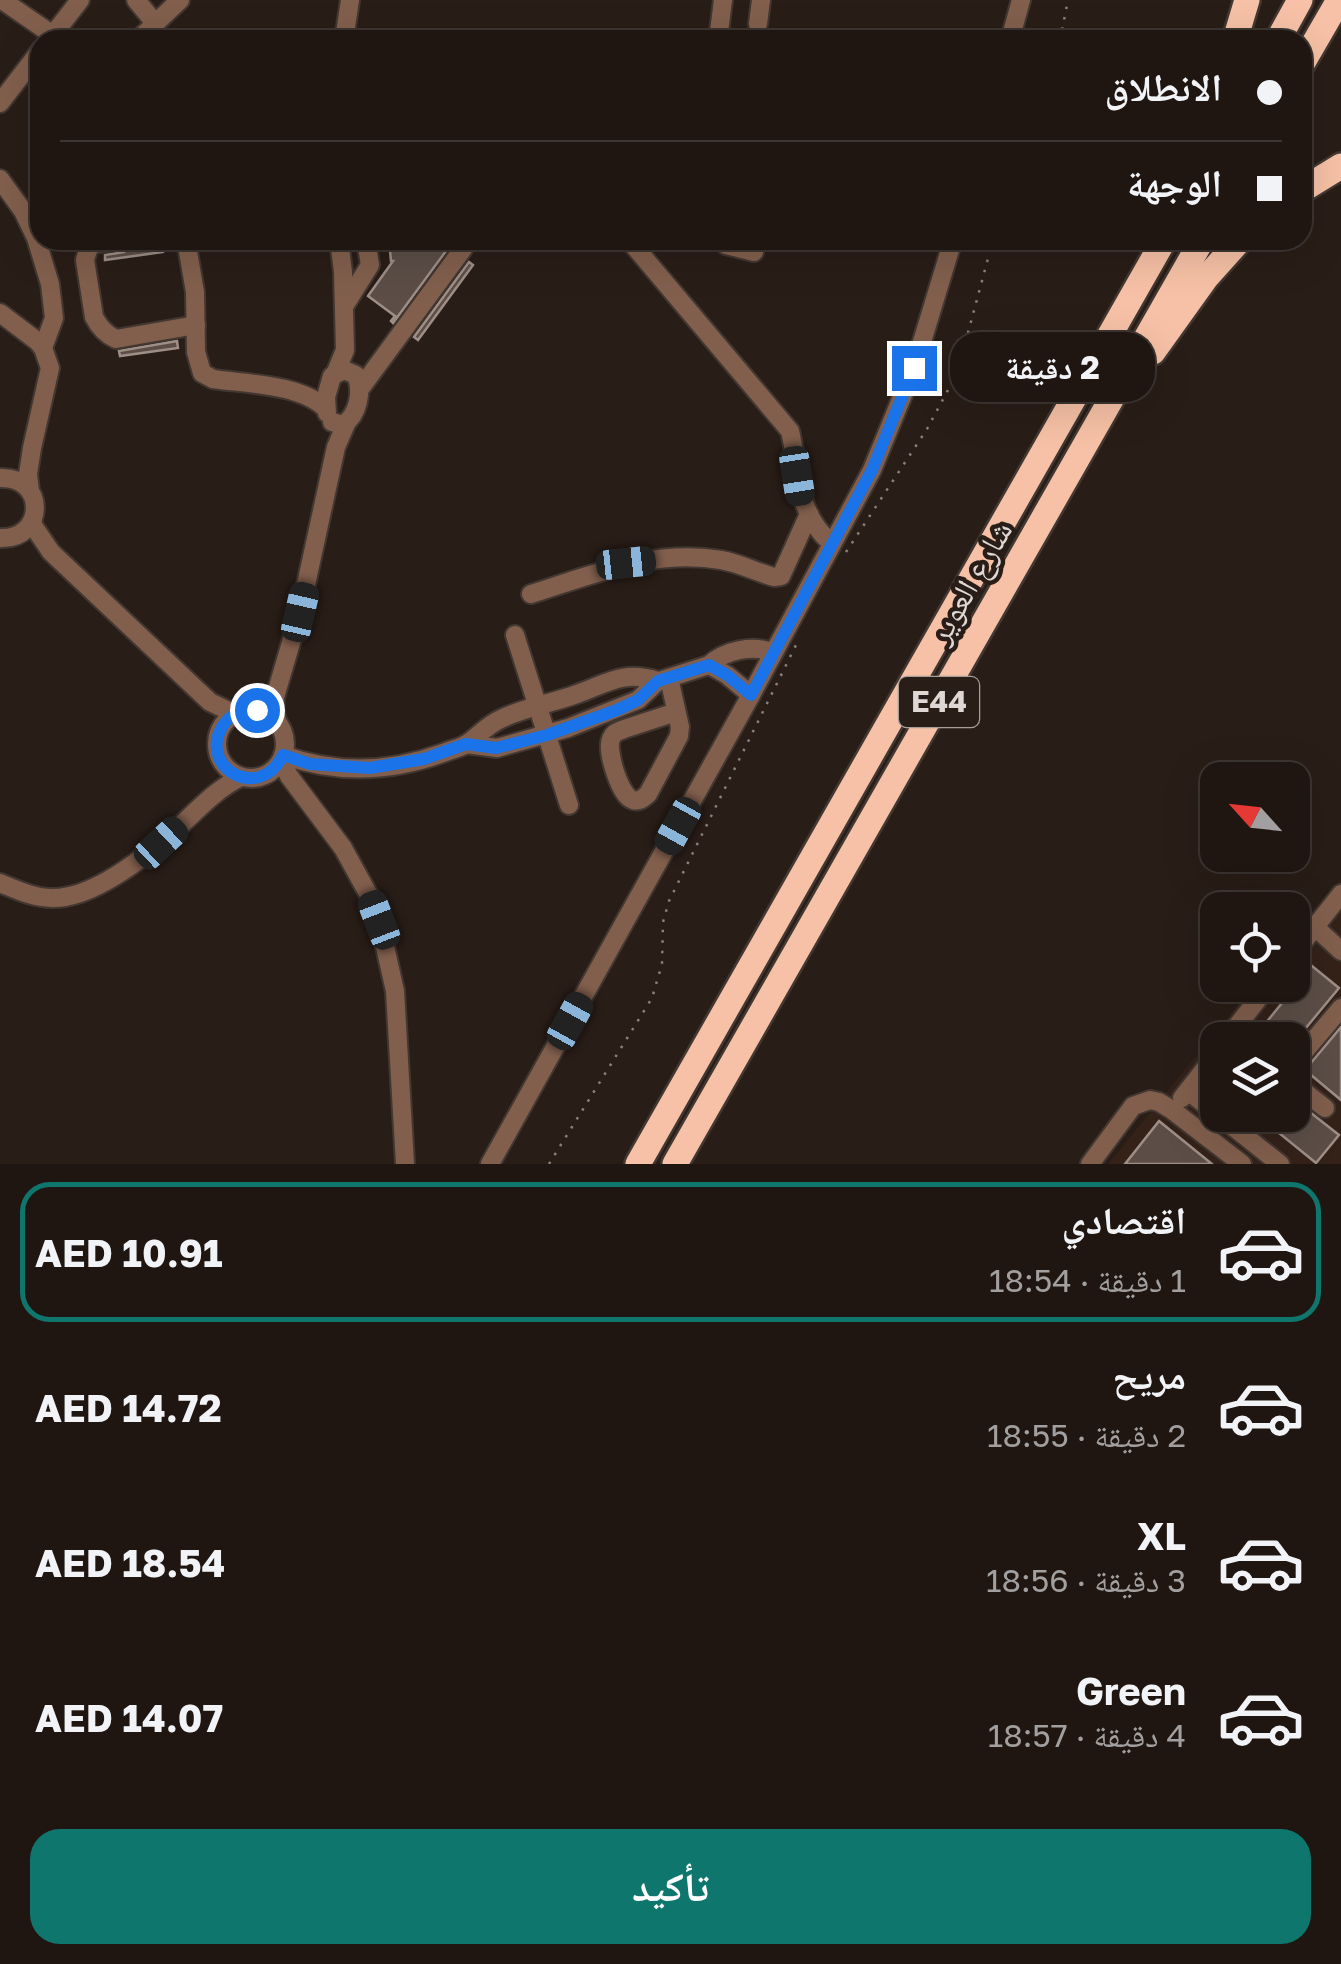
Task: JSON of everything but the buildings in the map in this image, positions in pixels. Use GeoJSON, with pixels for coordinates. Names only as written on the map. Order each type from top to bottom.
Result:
{"type":"FeatureCollection","features":[{"type":"Feature","properties":{"kind":"highway"},"geometry":{"type":"LineString","coordinates":[[1238,30],[1247,0]]}},
{"type":"Feature","properties":{"kind":"highway"},"geometry":{"type":"LineString","coordinates":[[1284,30],[1300,0]]}},
{"type":"Feature","properties":{"kind":"highway"},"geometry":{"type":"LineString","coordinates":[[1312,47],[1339,0]]}},
{"type":"Feature","properties":{"kind":"highway"},"geometry":{"type":"LineString","coordinates":[[1312,184],[1341,166]]}},
{"type":"Feature","properties":{"kind":"highway"},"geometry":{"type":"LineString","coordinates":[[1082,385],[1102,327],[1144,250]]}},
{"type":"Feature","properties":{"kind":"highway","name":"شارع العوير"},"geometry":{"type":"LineString","coordinates":[[638,1164],[1158,250]]}},
{"type":"Feature","properties":{"kind":"highway","name":"شارع العوير"},"geometry":{"type":"LineString","coordinates":[[675,1164],[1196,250]]}},
{"type":"Feature","properties":{"kind":"highway"},"geometry":{"type":"LineString","coordinates":[[1105,410],[1231,250]]}},
{"type":"Feature","properties":{"kind":"street"},"geometry":{"type":"LineString","coordinates":[[2,0],[43,30]]}},
{"type":"Feature","properties":{"kind":"street"},"geometry":{"type":"LineString","coordinates":[[59,30],[80,0]]}},
{"type":"Feature","properties":{"kind":"street"},"geometry":{"type":"LineString","coordinates":[[136,0],[155,24]]}},
{"type":"Feature","properties":{"kind":"street"},"geometry":{"type":"LineString","coordinates":[[149,30],[180,0]]}},
{"type":"Feature","properties":{"kind":"street"},"geometry":{"type":"LineString","coordinates":[[346,30],[350,0]]}},
{"type":"Feature","properties":{"kind":"street"},"geometry":{"type":"LineString","coordinates":[[720,30],[724,0]]}},
{"type":"Feature","properties":{"kind":"street"},"geometry":{"type":"LineString","coordinates":[[758,24],[762,0]]}},
{"type":"Feature","properties":{"kind":"street"},"geometry":{"type":"LineString","coordinates":[[1013,30],[1021,0]]}},
{"type":"Feature","properties":{"kind":"street"},"geometry":{"type":"LineString","coordinates":[[0,103],[30,64]]}},
{"type":"Feature","properties":{"kind":"street"},"geometry":{"type":"LineString","coordinates":[[0,179],[30,223]]}},
{"type":"Feature","properties":{"kind":"street"},"geometry":{"type":"LineString","coordinates":[[41,250],[54,318],[43,348]]}},
{"type":"Feature","properties":{"kind":"street"},"geometry":{"type":"LineString","coordinates":[[89,250],[86,255],[94,317],[105,333],[116,338],[196,324]]}},
{"type":"Feature","properties":{"kind":"street"},"geometry":{"type":"LineString","coordinates":[[188,250],[196,292],[198,361],[202,373],[298,392],[318,401],[334,418]]}},
{"type":"Feature","properties":{"kind":"street"},"geometry":{"type":"LineString","coordinates":[[339,250],[345,350],[358,382]]}},
{"type":"Feature","properties":{"kind":"street"},"geometry":{"type":"LineString","coordinates":[[344,305],[370,265],[368,250]]}},
{"type":"Feature","properties":{"kind":"street"},"geometry":{"type":"LineString","coordinates":[[334,418],[355,412],[358,382],[464,250]]}},
{"type":"Feature","properties":{"kind":"street"},"geometry":{"type":"LineString","coordinates":[[637,250],[790,431],[800,496],[809,514],[839,548]]}},
{"type":"Feature","properties":{"kind":"street"},"geometry":{"type":"LineString","coordinates":[[746,250],[754,252]]}},
{"type":"Feature","properties":{"kind":"street"},"geometry":{"type":"LineString","coordinates":[[490,1164],[773,653],[839,548],[894,420],[950,250]]}},
{"type":"Feature","properties":{"kind":"street"},"geometry":{"type":"LineString","coordinates":[[0,313],[43,348],[50,368],[28,474],[34,500],[32,521],[26,530],[8,537]]}},
{"type":"Feature","properties":{"kind":"street"},"geometry":{"type":"LineString","coordinates":[[276,721],[274,705],[317,539],[336,447],[327,389],[345,350]]}},
{"type":"Feature","properties":{"kind":"street"},"geometry":{"type":"LineString","coordinates":[[298,392],[318,388],[344,370],[358,382]]}},
{"type":"Feature","properties":{"kind":"street"},"geometry":{"type":"LineString","coordinates":[[1,478],[18,466],[32,448]]}},
{"type":"Feature","properties":{"kind":"street"},"geometry":{"type":"LineString","coordinates":[[1,478],[15,478],[30,491]]}},
{"type":"Feature","properties":{"kind":"street"},"geometry":{"type":"LineString","coordinates":[[531,594],[626,563],[688,556],[726,561],[781,576],[809,514]]}},
{"type":"Feature","properties":{"kind":"street"},"geometry":{"type":"LineString","coordinates":[[32,521],[52,552],[210,702],[220,730]]}},
{"type":"Feature","properties":{"kind":"street"},"geometry":{"type":"LineString","coordinates":[[8,537],[29,539],[52,552]]}},
{"type":"Feature","properties":{"kind":"street"},"geometry":{"type":"LineString","coordinates":[[515,635],[569,805]]}},
{"type":"Feature","properties":{"kind":"street"},"geometry":{"type":"LineString","coordinates":[[466,744],[496,748],[547,735],[638,700],[663,679],[714,660],[756,647],[773,653]]}},
{"type":"Feature","properties":{"kind":"street"},"geometry":{"type":"LineString","coordinates":[[210,702],[235,714],[257,710],[264,704],[286,660]]}},
{"type":"Feature","properties":{"kind":"street"},"geometry":{"type":"LineString","coordinates":[[709,665],[751,695]]}},
{"type":"Feature","properties":{"kind":"street"},"geometry":{"type":"LineString","coordinates":[[282,758],[370,768],[424,759],[466,744],[504,717],[616,677],[663,679]]}},
{"type":"Feature","properties":{"kind":"street"},"geometry":{"type":"LineString","coordinates":[[663,679],[676,712],[680,736],[648,794],[634,801],[622,790],[609,749],[610,740],[616,732],[676,712]]}},
{"type":"Feature","properties":{"kind":"street"},"geometry":{"type":"LineString","coordinates":[[257,710],[276,721],[283,731],[282,758],[289,776],[343,848],[379,920],[396,991],[405,1164]]}},
{"type":"Feature","properties":{"kind":"street"},"geometry":{"type":"LineString","coordinates":[[235,714],[220,730],[217,740],[217,752],[229,771],[250,779],[266,775],[285,779],[304,795]]}},
{"type":"Feature","properties":{"kind":"street"},"geometry":{"type":"LineString","coordinates":[[266,775],[282,758]]}},
{"type":"Feature","properties":{"kind":"street"},"geometry":{"type":"LineString","coordinates":[[197,810],[218,780],[222,762]]}},
{"type":"Feature","properties":{"kind":"street"},"geometry":{"type":"LineString","coordinates":[[0,883],[26,894],[50,898],[90,889],[161,843],[222,788],[241,777]]}},
{"type":"Feature","properties":{"kind":"street"},"geometry":{"type":"LineString","coordinates":[[1310,933],[1341,894]]}},
{"type":"Feature","properties":{"kind":"street"},"geometry":{"type":"LineString","coordinates":[[1315,927],[1341,951]]}},
{"type":"Feature","properties":{"kind":"street"},"geometry":{"type":"LineString","coordinates":[[1240,1022],[1256,1002]]}},
{"type":"Feature","properties":{"kind":"street"},"geometry":{"type":"LineString","coordinates":[[1310,1045],[1341,1008]]}},
{"type":"Feature","properties":{"kind":"street"},"geometry":{"type":"LineString","coordinates":[[1172,1110],[1200,1075]]}},
{"type":"Feature","properties":{"kind":"street"},"geometry":{"type":"LineString","coordinates":[[1188,1090],[1200,1100]]}},
{"type":"Feature","properties":{"kind":"street"},"geometry":{"type":"LineString","coordinates":[[1310,1096],[1325,1108]]}},
{"type":"Feature","properties":{"kind":"street"},"geometry":{"type":"LineString","coordinates":[[1090,1164],[1133,1106],[1150,1100],[1172,1110],[1242,1164]]}},
{"type":"Feature","properties":{"kind":"street"},"geometry":{"type":"LineString","coordinates":[[1238,1132],[1280,1164]]}},
{"type":"Feature","properties":{"kind":"street"},"geometry":{"type":"LineString","coordinates":[[629,1164],[652,1139]]}},
{"type":"Feature","properties":{"kind":"path"},"geometry":{"type":"LineString","coordinates":[[1062,30],[1068,0]]}},
{"type":"Feature","properties":{"kind":"path"},"geometry":{"type":"LineString","coordinates":[[839,548],[927,430],[948,390],[962,355],[990,250]]}},
{"type":"Feature","properties":{"kind":"path"},"geometry":{"type":"LineString","coordinates":[[549,1164],[652,998],[662,964],[662,934],[669,901],[802,632]]}},
{"type":"Feature","properties":{"kind":"shaded area"},"geometry":{"type":"Polygon","coordinates":[[[1341,879],[1341,1164],[1108,1164],[1200,1051],[1200,1132],[1310,1132],[1310,1022],[1224,1022],[1240,1002],[1310,1002],[1310,917],[1341,879]]]}},
{"type":"Feature","properties":{"kind":"route"},"geometry":{"type":"LineString","coordinates":[[257,710],[246,710],[226,720],[217,740],[217,752],[229,771],[250,779],[271,772],[283,755],[335,768],[370,768],[424,759],[466,744],[496,748],[524,742],[617,710],[638,700],[658,681],[709,665],[751,695],[872,470],[914,368]]}}]}
